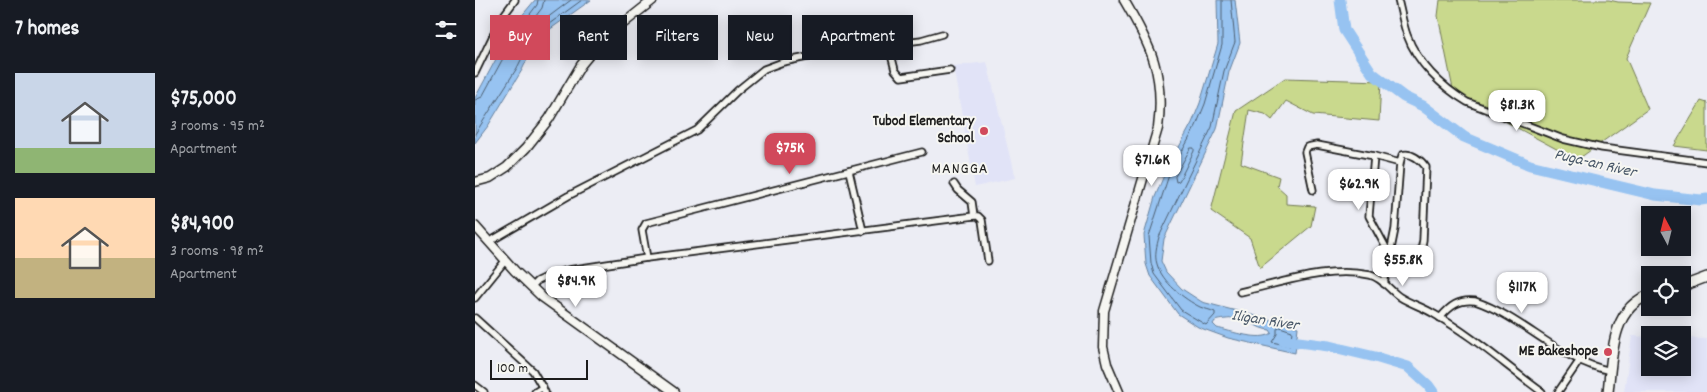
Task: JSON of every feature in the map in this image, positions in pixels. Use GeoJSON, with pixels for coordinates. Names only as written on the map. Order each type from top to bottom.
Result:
{"type":"FeatureCollection","features":[{"type":"Feature","properties":{"kind":"main road"},"geometry":{"type":"LineString","coordinates":[[1691,283],[1707,277]]}},
{"type":"Feature","properties":{"kind":"main road"},"geometry":{"type":"LineString","coordinates":[[1608,392],[1619,322],[1627,309],[1641,300]]}},
{"type":"Feature","properties":{"kind":"street"},"geometry":{"type":"LineString","coordinates":[[475,73],[501,19],[515,0]]}},
{"type":"Feature","properties":{"kind":"street"},"geometry":{"type":"LineString","coordinates":[[475,182],[490,178],[507,168],[549,119],[581,65],[593,50],[607,36],[653,0]]}},
{"type":"Feature","properties":{"kind":"street"},"geometry":{"type":"LineString","coordinates":[[1119,392],[1107,364],[1103,347],[1104,311],[1159,128],[1160,112],[1158,73],[1152,52],[1124,0]]}},
{"type":"Feature","properties":{"kind":"street"},"geometry":{"type":"LineString","coordinates":[[1398,0],[1407,35],[1415,51],[1441,83],[1467,102],[1563,139],[1602,148],[1707,162]]}},
{"type":"Feature","properties":{"kind":"street"},"geometry":{"type":"LineString","coordinates":[[913,41],[942,34]]}},
{"type":"Feature","properties":{"kind":"street"},"geometry":{"type":"LineString","coordinates":[[489,242],[568,196],[697,130],[738,90],[765,69],[783,62],[802,58]]}},
{"type":"Feature","properties":{"kind":"street"},"geometry":{"type":"LineString","coordinates":[[892,60],[895,70],[901,77],[950,70]]}},
{"type":"Feature","properties":{"kind":"street"},"geometry":{"type":"LineString","coordinates":[[1313,190],[1305,152],[1307,147],[1317,145],[1400,163]]}},
{"type":"Feature","properties":{"kind":"street"},"geometry":{"type":"LineString","coordinates":[[647,258],[643,230],[646,223],[922,152]]}},
{"type":"Feature","properties":{"kind":"street"},"geometry":{"type":"LineString","coordinates":[[1384,284],[1391,257],[1395,229],[1400,163],[1402,155],[1408,154],[1427,167],[1423,240],[1419,261],[1391,257]]}},
{"type":"Feature","properties":{"kind":"street"},"geometry":{"type":"LineString","coordinates":[[1374,156],[1369,216],[1391,257]]}},
{"type":"Feature","properties":{"kind":"street"},"geometry":{"type":"LineString","coordinates":[[849,171],[863,231]]}},
{"type":"Feature","properties":{"kind":"street"},"geometry":{"type":"LineString","coordinates":[[954,184],[972,202],[974,216]]}},
{"type":"Feature","properties":{"kind":"street"},"geometry":{"type":"LineString","coordinates":[[531,287],[537,281],[550,275],[568,270],[974,216],[978,216],[982,220],[988,261]]}},
{"type":"Feature","properties":{"kind":"street"},"geometry":{"type":"LineString","coordinates":[[475,226],[505,261],[531,287],[554,306],[674,392]]}},
{"type":"Feature","properties":{"kind":"street"},"geometry":{"type":"LineString","coordinates":[[475,298],[505,261]]}},
{"type":"Feature","properties":{"kind":"street"},"geometry":{"type":"LineString","coordinates":[[1240,292],[1325,273],[1339,272],[1370,275],[1377,278],[1396,295],[1440,318],[1485,348],[1542,392]]}},
{"type":"Feature","properties":{"kind":"street"},"geometry":{"type":"LineString","coordinates":[[1440,318],[1457,302],[1469,300],[1514,320],[1580,360],[1611,371]]}},
{"type":"Feature","properties":{"kind":"street"},"geometry":{"type":"LineString","coordinates":[[475,318],[533,371],[544,390],[535,392]]}},
{"type":"Feature","properties":{"kind":"street"},"geometry":{"type":"LineString","coordinates":[[1558,392],[1580,360]]}},
{"type":"Feature","properties":{"kind":"street"},"geometry":{"type":"LineString","coordinates":[[475,384],[484,392]]}},
{"type":"Feature","properties":{"kind":"shaded area","name":"Tubod Elementary School"},"geometry":{"type":"Polygon","coordinates":[[[987,62],[1015,178],[975,187],[953,66],[987,62]]]}},
{"type":"Feature","properties":{"kind":"shaded area"},"geometry":{"type":"Polygon","coordinates":[[[1632,336],[1641,336],[1641,376],[1691,376],[1691,338],[1707,339],[1707,392],[1624,392],[1632,336]]]}},
{"type":"Feature","properties":{"kind":"green space"},"geometry":{"type":"Polygon","coordinates":[[[1440,0],[1609,0],[1650,3],[1626,58],[1648,109],[1577,160],[1454,94],[1438,16],[1440,0]]]}},
{"type":"Feature","properties":{"kind":"green space"},"geometry":{"type":"Polygon","coordinates":[[[1285,78],[1381,81],[1379,121],[1313,115],[1286,101],[1272,120],[1265,114],[1249,110],[1241,163],[1279,177],[1277,186],[1286,194],[1286,204],[1315,206],[1311,226],[1260,268],[1250,238],[1211,211],[1236,111],[1285,78]]]}},
{"type":"Feature","properties":{"kind":"green space"},"geometry":{"type":"Polygon","coordinates":[[[1701,101],[1707,103],[1707,150],[1674,146],[1701,101]]]}},
{"type":"Feature","properties":{"kind":"water"},"geometry":{"type":"Polygon","coordinates":[[[535,0],[591,0],[570,15],[560,15],[560,22],[550,29],[550,15],[522,15],[535,0]]]}},
{"type":"Feature","properties":{"kind":"water"},"geometry":{"type":"Polygon","coordinates":[[[1217,0],[1235,0],[1240,43],[1229,72],[1217,129],[1164,239],[1161,261],[1166,272],[1182,289],[1202,302],[1298,327],[1295,353],[1228,338],[1198,327],[1178,314],[1150,276],[1146,264],[1144,235],[1155,197],[1165,173],[1192,123],[1218,44],[1217,0]],[[1241,318],[1219,320],[1213,324],[1217,328],[1245,335],[1261,336],[1272,333],[1270,330],[1260,328],[1241,318]]]}},
{"type":"Feature","properties":{"kind":"water"},"geometry":{"type":"Polygon","coordinates":[[[496,60],[527,60],[488,126],[475,143],[475,98],[496,60]]]}},
{"type":"Feature","properties":{"kind":"waterway","name":"Puga-an River"},"geometry":{"type":"LineString","coordinates":[[1340,0],[1344,30],[1372,73],[1404,97],[1423,106],[1464,137],[1530,165],[1655,195],[1707,199]]}},
{"type":"Feature","properties":{"kind":"waterway","name":"Iligan River"},"geometry":{"type":"LineString","coordinates":[[1283,340],[1329,346],[1408,367],[1433,392]]}},
{"type":"Feature","properties":{"kind":"place","name":"Tubod Elementary School"},"geometry":{"type":"Point","coordinates":[984,131]}},
{"type":"Feature","properties":{"kind":"place","name":"ME Bakeshope"},"geometry":{"type":"Point","coordinates":[1608,352]}},
{"type":"Feature","properties":{"kind":"district","name":"MANGGA"},"geometry":{"type":"Point","coordinates":[960,169]}}]}
